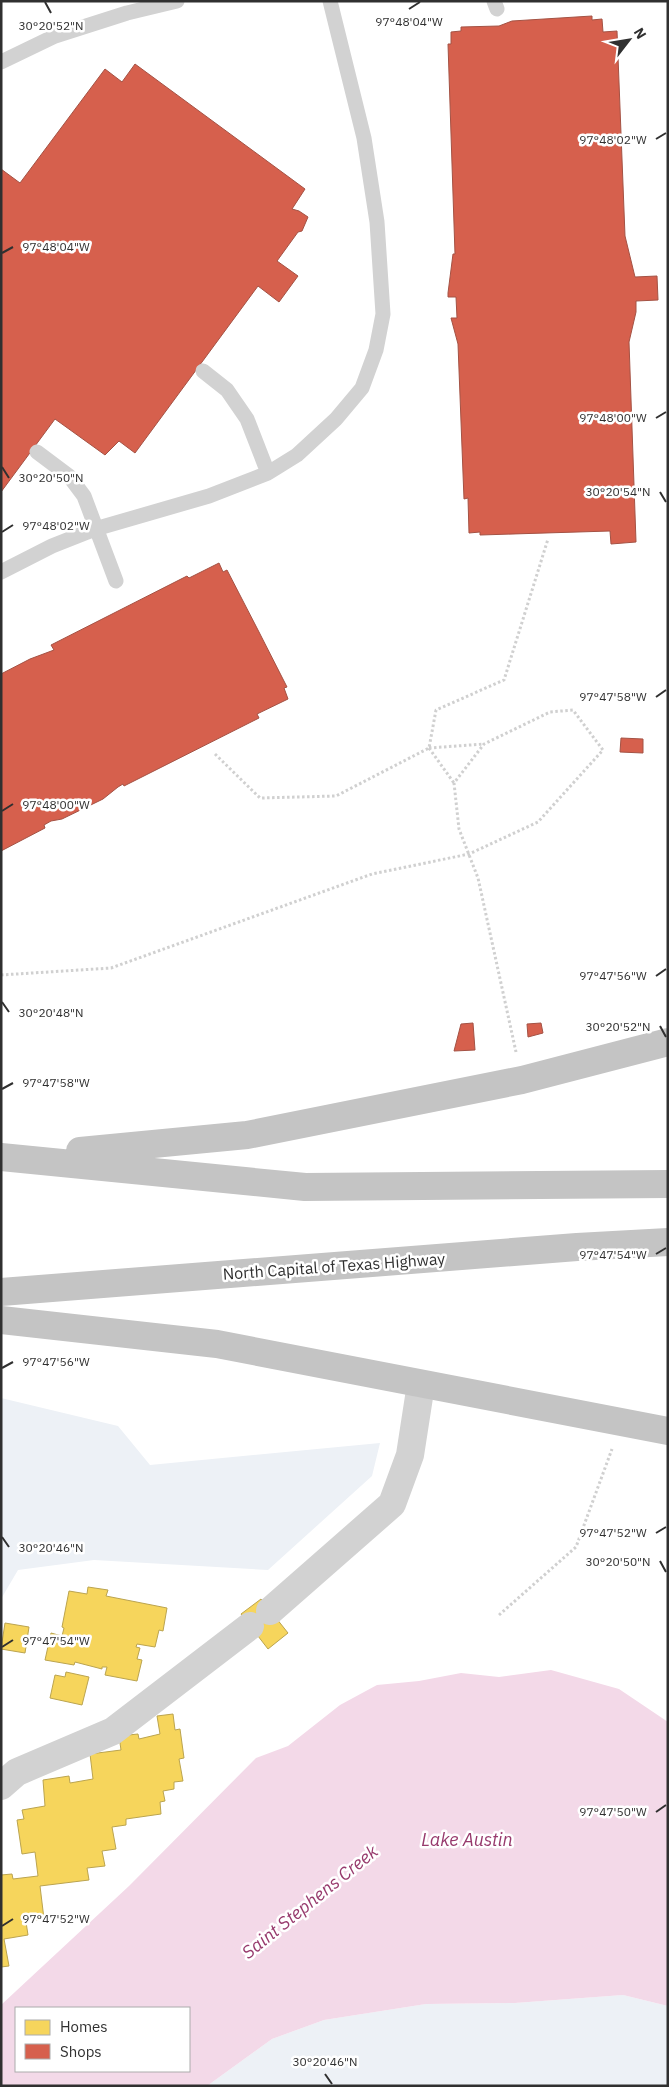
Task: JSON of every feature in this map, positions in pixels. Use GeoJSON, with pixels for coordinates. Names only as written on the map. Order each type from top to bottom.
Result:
{"type":"FeatureCollection","features":[{"type":"Feature","properties":{"kind":"highway"},"geometry":{"type":"LineString","coordinates":[[12,1157],[247,1135],[522,1080],[668,1042]]}},
{"type":"Feature","properties":{"kind":"highway"},"geometry":{"type":"LineString","coordinates":[[12,1157],[305,1187],[668,1184]]}},
{"type":"Feature","properties":{"kind":"highway","name":"North Capital of Texas Highway"},"geometry":{"type":"LineString","coordinates":[[1,1292],[577,1247],[668,1242]]}},
{"type":"Feature","properties":{"kind":"highway"},"geometry":{"type":"LineString","coordinates":[[1,1320],[217,1344],[668,1431]]}},
{"type":"Feature","properties":{"kind":"street"},"geometry":{"type":"LineString","coordinates":[[1,1786],[17,1772],[113,1732],[260,1619],[392,1504],[410,1455],[421,1384]]}},
{"type":"Feature","properties":{"kind":"lane"},"geometry":{"type":"LineString","coordinates":[[1,62],[55,36],[127,13],[177,1]]}},
{"type":"Feature","properties":{"kind":"lane"},"geometry":{"type":"LineString","coordinates":[[1,572],[52,546],[95,529],[209,496],[268,473],[297,455],[336,419],[362,388],[376,350],[383,314],[377,222],[364,138],[330,1]]}},
{"type":"Feature","properties":{"kind":"lane"},"geometry":{"type":"LineString","coordinates":[[203,371],[227,390],[247,419],[268,473]]}},
{"type":"Feature","properties":{"kind":"lane"},"geometry":{"type":"LineString","coordinates":[[37,452],[69,476],[84,496],[116,580]]}},
{"type":"Feature","properties":{"kind":"path"},"geometry":{"type":"LineString","coordinates":[[522,1080],[478,878],[459,829],[454,783],[428,748],[436,710],[504,680],[548,539]]}},
{"type":"Feature","properties":{"kind":"path"},"geometry":{"type":"LineString","coordinates":[[1,975],[111,968],[372,874],[469,854],[538,822],[603,750],[573,710],[550,712],[484,744],[428,748],[336,796],[260,798],[215,754]]}},
{"type":"Feature","properties":{"kind":"path"},"geometry":{"type":"LineString","coordinates":[[454,783],[484,744]]}},
{"type":"Feature","properties":{"kind":"path"},"geometry":{"type":"LineString","coordinates":[[500,1615],[576,1548],[621,1422]]}},
{"type":"Feature","properties":{"kind":"shaded area"},"geometry":{"type":"Polygon","coordinates":[[[1,1398],[118,1426],[150,1465],[380,1443],[372,1476],[268,1570],[94,1560],[18,1570],[1,1599],[1,1398]]]}},
{"type":"Feature","properties":{"kind":"shaded area"},"geometry":{"type":"Polygon","coordinates":[[[623,1995],[668,2006],[668,2086],[207,2086],[272,2039],[324,2020],[426,2004],[515,2003],[623,1995]]]}},
{"type":"Feature","properties":{"kind":"water","name":"Lake Austin"},"geometry":{"type":"Polygon","coordinates":[[[551,1670],[619,1689],[668,1722],[668,2006],[623,1995],[515,2003],[426,2004],[324,2020],[272,2039],[207,2086],[1,2086],[1,2005],[129,1886],[256,1758],[288,1746],[340,1705],[377,1685],[419,1681],[461,1673],[499,1677],[551,1670]]]}},
{"type":"Feature","properties":{"kind":"building: Homes"},"geometry":{"type":"Polygon","coordinates":[[[88,1587],[108,1590],[106,1596],[167,1608],[163,1631],[159,1630],[155,1647],[137,1644],[136,1647],[140,1648],[137,1659],[142,1660],[137,1681],[105,1675],[107,1667],[102,1667],[102,1669],[75,1662],[74,1665],[45,1660],[51,1633],[62,1636],[69,1591],[87,1594],[88,1587]]]}},
{"type":"Feature","properties":{"kind":"building: Homes"},"geometry":{"type":"Polygon","coordinates":[[[261,1599],[288,1633],[268,1649],[241,1614],[261,1599]]]}},
{"type":"Feature","properties":{"kind":"building: Homes"},"geometry":{"type":"Polygon","coordinates":[[[5,1623],[29,1627],[25,1653],[1,1649],[5,1623]]]}},
{"type":"Feature","properties":{"kind":"building: Homes"},"geometry":{"type":"Polygon","coordinates":[[[66,1672],[89,1677],[82,1705],[50,1698],[55,1675],[65,1677],[66,1672]]]}},
{"type":"Feature","properties":{"kind":"building: Homes"},"geometry":{"type":"Polygon","coordinates":[[[173,1714],[175,1730],[180,1729],[184,1758],[179,1759],[183,1781],[174,1782],[174,1789],[163,1791],[165,1801],[160,1802],[161,1814],[126,1819],[126,1825],[112,1827],[116,1849],[102,1851],[105,1866],[87,1868],[89,1880],[40,1886],[44,1919],[26,1922],[28,1935],[4,1939],[9,1966],[1,1967],[1,1875],[12,1874],[13,1879],[38,1876],[35,1852],[22,1854],[17,1820],[24,1819],[22,1810],[45,1806],[43,1780],[69,1776],[70,1783],[93,1779],[90,1754],[121,1750],[119,1736],[138,1734],[139,1739],[160,1734],[157,1716],[173,1714]]]}},
{"type":"Feature","properties":{"kind":"building: Shops"},"geometry":{"type":"Polygon","coordinates":[[[592,16],[592,20],[602,19],[603,32],[617,31],[625,236],[635,277],[657,276],[658,300],[636,301],[636,312],[629,342],[636,542],[611,544],[610,531],[480,535],[480,532],[469,533],[468,498],[464,499],[458,344],[451,318],[457,318],[456,297],[448,297],[453,254],[455,254],[448,44],[451,44],[451,32],[461,31],[461,27],[499,26],[512,21],[592,16]]]}},
{"type":"Feature","properties":{"kind":"building: Shops"},"geometry":{"type":"Polygon","coordinates":[[[135,64],[305,189],[292,209],[308,217],[302,231],[298,232],[277,261],[298,276],[279,302],[258,286],[135,453],[119,441],[105,455],[55,419],[1,492],[1,169],[20,183],[105,69],[122,82],[135,64]]]}},
{"type":"Feature","properties":{"kind":"building: Shops"},"geometry":{"type":"Polygon","coordinates":[[[219,563],[223,572],[227,570],[287,687],[284,688],[288,699],[257,714],[259,718],[124,786],[123,784],[103,799],[62,819],[51,821],[44,825],[45,828],[1,851],[1,674],[30,659],[54,650],[51,645],[187,576],[189,578],[219,563]]]}},
{"type":"Feature","properties":{"kind":"building: Shops"},"geometry":{"type":"Polygon","coordinates":[[[621,738],[643,739],[643,753],[620,752],[621,738]]]}},
{"type":"Feature","properties":{"kind":"building: Shops"},"geometry":{"type":"Polygon","coordinates":[[[473,1023],[475,1050],[454,1051],[461,1024],[473,1023]]]}},
{"type":"Feature","properties":{"kind":"building: Shops"},"geometry":{"type":"Polygon","coordinates":[[[541,1023],[543,1033],[528,1037],[527,1024],[541,1023]]]}},
{"type":"Feature","properties":{"kind":"water label","name":"Saint Stephens Creek"},"geometry":{"type":"Point","coordinates":[310,1902]}}]}
